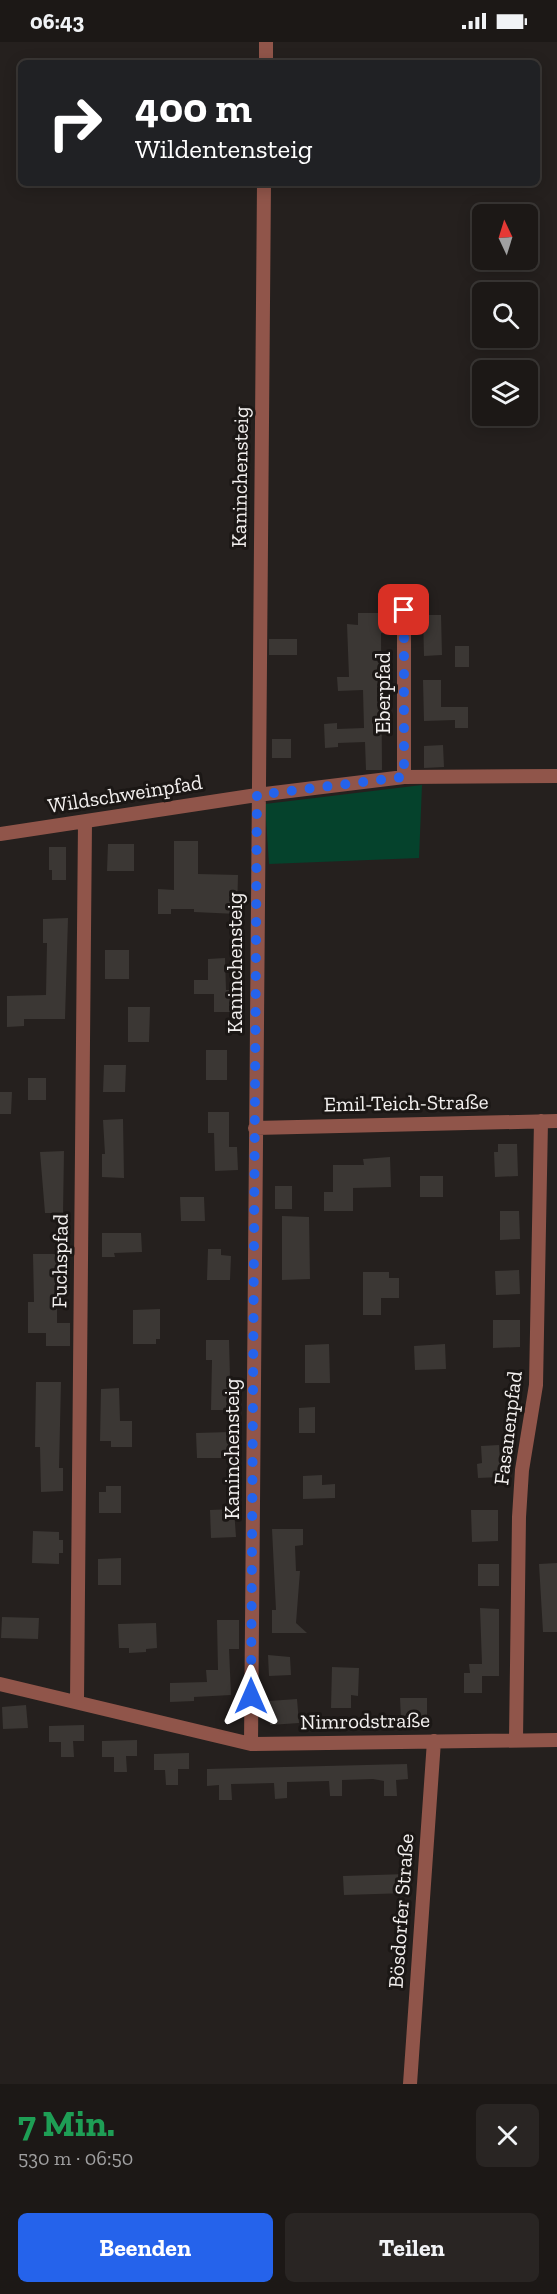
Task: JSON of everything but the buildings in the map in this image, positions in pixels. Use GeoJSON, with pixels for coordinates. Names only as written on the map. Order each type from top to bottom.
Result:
{"type":"FeatureCollection","features":[{"type":"Feature","properties":{"kind":"street"},"geometry":{"type":"LineString","coordinates":[[266,42],[266,60]]}},
{"type":"Feature","properties":{"kind":"street","name":"Kaninchensteig"},"geometry":{"type":"LineString","coordinates":[[251,1744],[257,795],[264,186]]}},
{"type":"Feature","properties":{"kind":"street","name":"Eberpfad"},"geometry":{"type":"LineString","coordinates":[[404,610],[404,777]]}},
{"type":"Feature","properties":{"kind":"street","name":"Wildschweinpfad"},"geometry":{"type":"LineString","coordinates":[[0,834],[257,795],[404,777],[557,776]]}},
{"type":"Feature","properties":{"kind":"street","name":"Fuchspfad"},"geometry":{"type":"LineString","coordinates":[[77,1701],[85,822]]}},
{"type":"Feature","properties":{"kind":"street","name":"Fasanenpfad"},"geometry":{"type":"LineString","coordinates":[[516,1739],[519,1517],[522,1470],[536,1385],[541,1121]]}},
{"type":"Feature","properties":{"kind":"street","name":"Emil-Teich-Straße"},"geometry":{"type":"LineString","coordinates":[[255,1128],[557,1121]]}},
{"type":"Feature","properties":{"kind":"street","name":"Nimrodstraße"},"geometry":{"type":"LineString","coordinates":[[0,1684],[251,1744],[557,1740]]}},
{"type":"Feature","properties":{"kind":"street","name":"Bösdorfer Straße"},"geometry":{"type":"LineString","coordinates":[[410,2084],[434,1741]]}},
{"type":"Feature","properties":{"kind":"green space"},"geometry":{"type":"Polygon","coordinates":[[[422,785],[419,858],[269,864],[265,804],[422,785]]]}},
{"type":"Feature","properties":{"kind":"route"},"geometry":{"type":"LineString","coordinates":[[251,1696],[257,795],[404,777],[404,610]]}}]}
